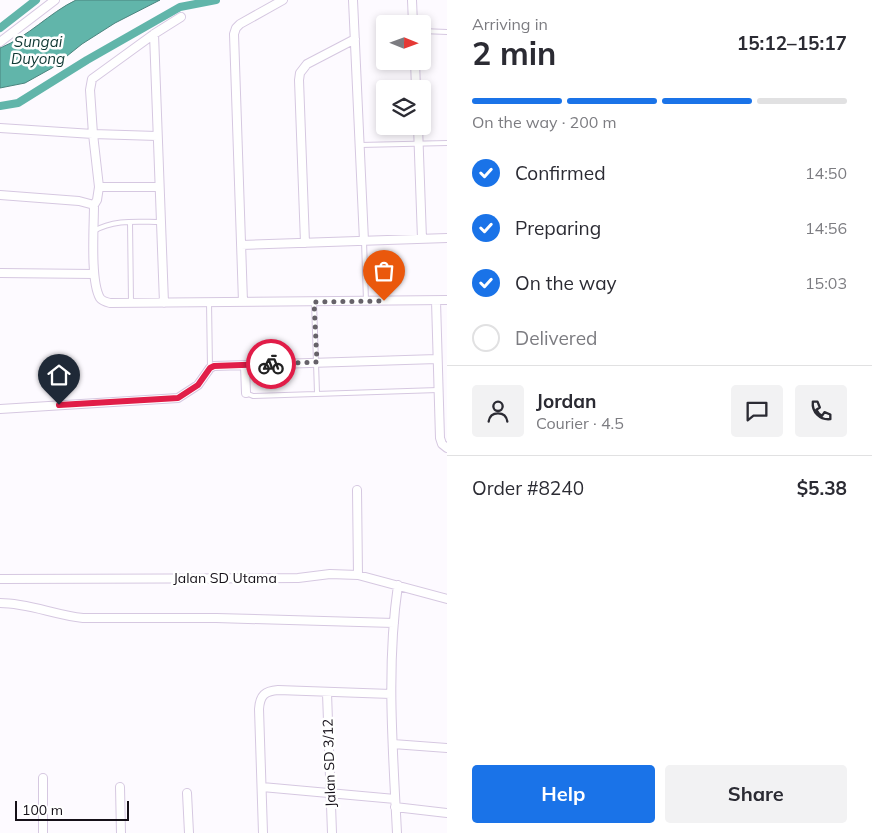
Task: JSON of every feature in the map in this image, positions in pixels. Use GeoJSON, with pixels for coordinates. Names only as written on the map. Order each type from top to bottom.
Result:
{"type":"FeatureCollection","features":[{"type":"Feature","properties":{"kind":"street"},"geometry":{"type":"LineString","coordinates":[[0,42],[55,0]]}},
{"type":"Feature","properties":{"kind":"street"},"geometry":{"type":"LineString","coordinates":[[243,302],[234,34],[240,24],[283,0]]}},
{"type":"Feature","properties":{"kind":"street"},"geometry":{"type":"LineString","coordinates":[[353,0],[364,241]]}},
{"type":"Feature","properties":{"kind":"street"},"geometry":{"type":"LineString","coordinates":[[412,0],[413,15]]}},
{"type":"Feature","properties":{"kind":"street"},"geometry":{"type":"LineString","coordinates":[[181,17],[92,79],[90,90],[99,187],[97,200],[94,205],[94,274],[100,298],[104,302],[110,303],[447,300]]}},
{"type":"Feature","properties":{"kind":"street"},"geometry":{"type":"LineString","coordinates":[[154,34],[164,303]]}},
{"type":"Feature","properties":{"kind":"street"},"geometry":{"type":"LineString","coordinates":[[305,243],[300,73],[307,64],[355,39]]}},
{"type":"Feature","properties":{"kind":"street"},"geometry":{"type":"LineString","coordinates":[[0,128],[157,136]]}},
{"type":"Feature","properties":{"kind":"street"},"geometry":{"type":"LineString","coordinates":[[419,135],[422,239]]}},
{"type":"Feature","properties":{"kind":"street"},"geometry":{"type":"LineString","coordinates":[[99,187],[159,187]]}},
{"type":"Feature","properties":{"kind":"street"},"geometry":{"type":"LineString","coordinates":[[0,195],[78,201],[94,205]]}},
{"type":"Feature","properties":{"kind":"street"},"geometry":{"type":"LineString","coordinates":[[241,245],[447,238]]}},
{"type":"Feature","properties":{"kind":"street"},"geometry":{"type":"LineString","coordinates":[[0,274],[94,274]]}},
{"type":"Feature","properties":{"kind":"street"},"geometry":{"type":"LineString","coordinates":[[436,301],[440,438],[442,444],[447,448]]}},
{"type":"Feature","properties":{"kind":"street"},"geometry":{"type":"LineString","coordinates":[[0,409],[178,398],[198,385],[210,368],[214,366],[437,359]]}},
{"type":"Feature","properties":{"kind":"street"},"geometry":{"type":"LineString","coordinates":[[245,365],[246,393]]}},
{"type":"Feature","properties":{"kind":"street"},"geometry":{"type":"LineString","coordinates":[[356,490],[358,575]]}},
{"type":"Feature","properties":{"kind":"street","name":"Jalan SD Utama"},"geometry":{"type":"LineString","coordinates":[[0,579],[298,578],[330,574],[358,575],[447,599]]}},
{"type":"Feature","properties":{"kind":"street"},"geometry":{"type":"LineString","coordinates":[[397,833],[391,694],[394,623],[398,585]]}},
{"type":"Feature","properties":{"kind":"street"},"geometry":{"type":"LineString","coordinates":[[0,603],[12,603],[83,618],[216,618],[394,623]]}},
{"type":"Feature","properties":{"kind":"street"},"geometry":{"type":"LineString","coordinates":[[263,833],[259,709],[262,696],[266,692],[278,690],[391,694]]}},
{"type":"Feature","properties":{"kind":"street","name":"Jalan SD 3/12"},"geometry":{"type":"LineString","coordinates":[[327,693],[332,833]]}},
{"type":"Feature","properties":{"kind":"street"},"geometry":{"type":"LineString","coordinates":[[393,744],[447,748]]}},
{"type":"Feature","properties":{"kind":"street"},"geometry":{"type":"LineString","coordinates":[[43,778],[43,833]]}},
{"type":"Feature","properties":{"kind":"street"},"geometry":{"type":"LineString","coordinates":[[120,787],[120,833]]}},
{"type":"Feature","properties":{"kind":"street"},"geometry":{"type":"LineString","coordinates":[[262,787],[330,793],[447,813]]}},
{"type":"Feature","properties":{"kind":"street"},"geometry":{"type":"LineString","coordinates":[[187,793],[189,833]]}},
{"type":"Feature","properties":{"kind":"lane"},"geometry":{"type":"LineString","coordinates":[[431,32],[447,32]]}},
{"type":"Feature","properties":{"kind":"lane"},"geometry":{"type":"LineString","coordinates":[[360,145],[447,143]]}},
{"type":"Feature","properties":{"kind":"lane"},"geometry":{"type":"LineString","coordinates":[[130,222],[131,303]]}},
{"type":"Feature","properties":{"kind":"lane"},"geometry":{"type":"LineString","coordinates":[[94,231],[110,224],[160,222]]}},
{"type":"Feature","properties":{"kind":"lane"},"geometry":{"type":"LineString","coordinates":[[364,241],[366,301]]}},
{"type":"Feature","properties":{"kind":"lane"},"geometry":{"type":"LineString","coordinates":[[209,302],[210,368]]}},
{"type":"Feature","properties":{"kind":"lane"},"geometry":{"type":"LineString","coordinates":[[314,302],[317,393]]}},
{"type":"Feature","properties":{"kind":"lane"},"geometry":{"type":"LineString","coordinates":[[246,393],[252,396],[438,390]]}},
{"type":"Feature","properties":{"kind":"water","name":"Sungai Duyong"},"geometry":{"type":"Polygon","coordinates":[[[76,0],[160,0],[115,23],[82,44],[52,68],[25,83],[0,88],[0,48],[20,38],[57,11],[76,0]]]}},
{"type":"Feature","properties":{"kind":"waterway"},"geometry":{"type":"LineString","coordinates":[[0,28],[36,0]]}},
{"type":"Feature","properties":{"kind":"waterway"},"geometry":{"type":"LineString","coordinates":[[0,106],[18,103],[87,60],[180,7],[216,0]]}},
{"type":"Feature","properties":{"kind":"way so far"},"geometry":{"type":"LineString","coordinates":[[271,364],[317,362],[314,302],[384,301]]}},
{"type":"Feature","properties":{"kind":"route"},"geometry":{"type":"LineString","coordinates":[[59,405],[178,398],[198,385],[210,368],[214,366],[271,364]]}}]}
